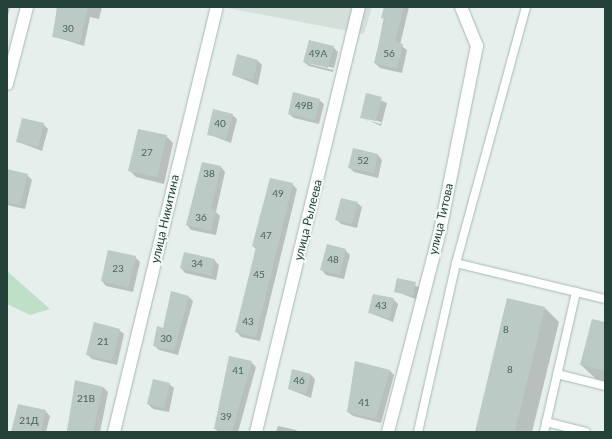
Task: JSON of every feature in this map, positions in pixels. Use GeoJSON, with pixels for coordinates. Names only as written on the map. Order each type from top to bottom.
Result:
{"type":"FeatureCollection","features":[{"type":"Feature","properties":{"kind":"street"},"geometry":{"type":"LineString","coordinates":[[7,84],[11,54],[27,7]]}},
{"type":"Feature","properties":{"kind":"street","name":"улица Никитина"},"geometry":{"type":"LineString","coordinates":[[114,432],[217,7]]}},
{"type":"Feature","properties":{"kind":"street","name":"улица Рылеева"},"geometry":{"type":"LineString","coordinates":[[256,432],[359,7]]}},
{"type":"Feature","properties":{"kind":"street","name":"улица Титова"},"geometry":{"type":"LineString","coordinates":[[388,432],[440,230],[477,46],[461,7]]}},
{"type":"Feature","properties":{"kind":"lane"},"geometry":{"type":"LineString","coordinates":[[418,432],[456,263],[526,7]]}},
{"type":"Feature","properties":{"kind":"lane"},"geometry":{"type":"LineString","coordinates":[[456,263],[605,299]]}},
{"type":"Feature","properties":{"kind":"lane"},"geometry":{"type":"LineString","coordinates":[[544,432],[576,292]]}},
{"type":"Feature","properties":{"kind":"lane"},"geometry":{"type":"LineString","coordinates":[[557,374],[605,386]]}},
{"type":"Feature","properties":{"kind":"lane"},"geometry":{"type":"LineString","coordinates":[[546,422],[586,432]]}},
{"type":"Feature","properties":{"kind":"shaded area"},"geometry":{"type":"Polygon","coordinates":[[[222,7],[372,7],[364,34],[222,7]]]}},
{"type":"Feature","properties":{"kind":"green space"},"geometry":{"type":"Polygon","coordinates":[[[7,271],[50,309],[30,315],[7,304],[7,271]]]}},
{"type":"Feature","properties":{"kind":"building"},"geometry":{"type":"Polygon","coordinates":[[[58,7],[88,7],[80,43],[52,37],[58,7]]]}},
{"type":"Feature","properties":{"kind":"building"},"geometry":{"type":"Polygon","coordinates":[[[384,7],[404,7],[395,42],[403,44],[397,69],[374,63],[385,19],[381,18],[384,7]]]}},
{"type":"Feature","properties":{"kind":"building"},"geometry":{"type":"Polygon","coordinates":[[[309,40],[334,46],[328,68],[303,62],[309,40]]]}},
{"type":"Feature","properties":{"kind":"building"},"geometry":{"type":"Polygon","coordinates":[[[237,54],[258,60],[253,80],[232,75],[237,54]]]}},
{"type":"Feature","properties":{"kind":"building"},"geometry":{"type":"Polygon","coordinates":[[[293,92],[320,99],[315,120],[288,114],[293,92]]]}},
{"type":"Feature","properties":{"kind":"building"},"geometry":{"type":"Polygon","coordinates":[[[366,93],[382,97],[376,121],[360,118],[366,93]]]}},
{"type":"Feature","properties":{"kind":"building"},"geometry":{"type":"Polygon","coordinates":[[[213,109],[233,114],[226,139],[207,135],[213,109]]]}},
{"type":"Feature","properties":{"kind":"building"},"geometry":{"type":"Polygon","coordinates":[[[22,118],[44,123],[38,147],[16,142],[22,118]]]}},
{"type":"Feature","properties":{"kind":"building"},"geometry":{"type":"Polygon","coordinates":[[[138,129],[167,135],[157,177],[128,171],[138,129]]]}},
{"type":"Feature","properties":{"kind":"building"},"geometry":{"type":"Polygon","coordinates":[[[353,148],[378,154],[374,173],[348,168],[353,148]]]}},
{"type":"Feature","properties":{"kind":"building"},"geometry":{"type":"Polygon","coordinates":[[[202,162],[221,166],[211,209],[216,211],[211,231],[186,225],[202,162]]]}},
{"type":"Feature","properties":{"kind":"building"},"geometry":{"type":"Polygon","coordinates":[[[7,169],[28,174],[20,205],[7,202],[7,169]]]}},
{"type":"Feature","properties":{"kind":"building"},"geometry":{"type":"Polygon","coordinates":[[[270,178],[293,183],[256,337],[235,332],[256,247],[252,246],[270,178]]]}},
{"type":"Feature","properties":{"kind":"building"},"geometry":{"type":"Polygon","coordinates":[[[341,198],[358,202],[352,224],[335,220],[341,198]]]}},
{"type":"Feature","properties":{"kind":"building"},"geometry":{"type":"Polygon","coordinates":[[[327,244],[346,249],[340,275],[320,270],[327,244]]]}},
{"type":"Feature","properties":{"kind":"building"},"geometry":{"type":"Polygon","coordinates":[[[108,250],[136,256],[128,288],[101,281],[108,250]]]}},
{"type":"Feature","properties":{"kind":"building"},"geometry":{"type":"Polygon","coordinates":[[[184,252],[215,259],[211,276],[180,268],[184,252]]]}},
{"type":"Feature","properties":{"kind":"building"},"geometry":{"type":"Polygon","coordinates":[[[397,278],[416,282],[413,296],[394,292],[397,278]]]}},
{"type":"Feature","properties":{"kind":"building"},"geometry":{"type":"Polygon","coordinates":[[[171,291],[189,296],[174,351],[153,346],[157,326],[163,328],[171,291]]]}},
{"type":"Feature","properties":{"kind":"building"},"geometry":{"type":"Polygon","coordinates":[[[373,294],[394,298],[389,318],[368,313],[373,294]]]}},
{"type":"Feature","properties":{"kind":"building"},"geometry":{"type":"Polygon","coordinates":[[[507,298],[545,307],[515,432],[475,432],[507,298]]]}},
{"type":"Feature","properties":{"kind":"building"},"geometry":{"type":"Polygon","coordinates":[[[592,319],[605,322],[605,371],[580,365],[592,319]]]}},
{"type":"Feature","properties":{"kind":"building"},"geometry":{"type":"Polygon","coordinates":[[[94,322],[120,329],[112,361],[86,355],[94,322]]]}},
{"type":"Feature","properties":{"kind":"building"},"geometry":{"type":"Polygon","coordinates":[[[229,356],[252,361],[232,432],[214,429],[229,356]]]}},
{"type":"Feature","properties":{"kind":"building"},"geometry":{"type":"Polygon","coordinates":[[[355,361],[390,370],[376,419],[347,412],[355,361]]]}},
{"type":"Feature","properties":{"kind":"building"},"geometry":{"type":"Polygon","coordinates":[[[292,369],[311,374],[306,394],[288,389],[292,369]]]}},
{"type":"Feature","properties":{"kind":"building"},"geometry":{"type":"Polygon","coordinates":[[[153,379],[170,383],[164,408],[147,404],[153,379]]]}},
{"type":"Feature","properties":{"kind":"building"},"geometry":{"type":"Polygon","coordinates":[[[75,380],[103,387],[93,432],[67,432],[75,380]]]}},
{"type":"Feature","properties":{"kind":"building"},"geometry":{"type":"Polygon","coordinates":[[[18,404],[46,410],[41,432],[11,432],[18,404]]]}}]}
